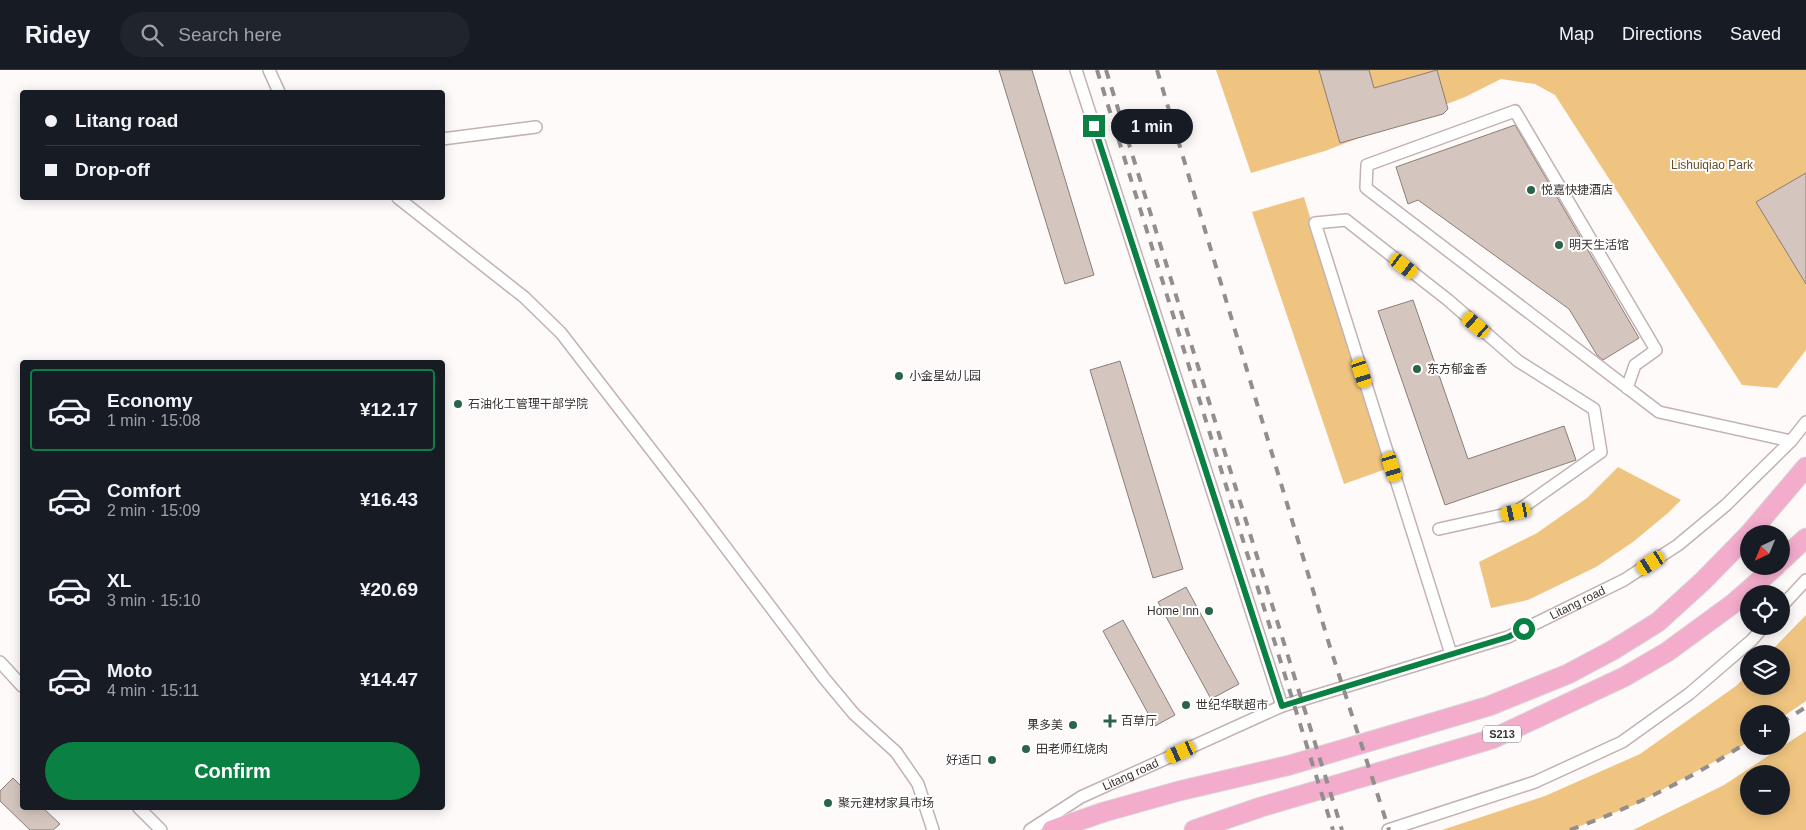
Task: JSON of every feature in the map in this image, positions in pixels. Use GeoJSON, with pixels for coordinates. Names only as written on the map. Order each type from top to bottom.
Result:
{"type":"FeatureCollection","features":[{"type":"Feature","properties":{"kind":"main road","name":"Litang road"},"geometry":{"type":"LineString","coordinates":[[1757,525],[1806,468]]}},
{"type":"Feature","properties":{"kind":"main road"},"geometry":{"type":"LineString","coordinates":[[1790,553],[1805,540]]}},
{"type":"Feature","properties":{"kind":"main road","name":"Litang road"},"geometry":{"type":"LineString","coordinates":[[1052,830],[1104,812],[1179,791],[1290,765],[1480,708],[1568,674],[1613,650],[1658,622],[1740,543]]}},
{"type":"Feature","properties":{"kind":"main road","name":"S213"},"geometry":{"type":"LineString","coordinates":[[1194,830],[1261,807],[1501,734],[1624,677],[1667,652],[1734,603],[1766,575]]}},
{"type":"Feature","properties":{"kind":"street"},"geometry":{"type":"LineString","coordinates":[[268,70],[279,90]]}},
{"type":"Feature","properties":{"kind":"street"},"geometry":{"type":"LineString","coordinates":[[1076,70],[1282,706]]}},
{"type":"Feature","properties":{"kind":"street"},"geometry":{"type":"LineString","coordinates":[[1627,388],[1635,366],[1656,350],[1515,111],[1367,165],[1366,188],[1627,388],[1659,412],[1791,441]]}},
{"type":"Feature","properties":{"kind":"street"},"geometry":{"type":"LineString","coordinates":[[445,139],[536,127]]}},
{"type":"Feature","properties":{"kind":"street"},"geometry":{"type":"LineString","coordinates":[[401,200],[524,298],[561,333],[824,678],[854,714],[896,752],[918,784],[933,830]]}},
{"type":"Feature","properties":{"kind":"street"},"geometry":{"type":"LineString","coordinates":[[1439,529],[1516,512],[1601,452],[1594,409],[1518,361],[1448,300],[1346,220],[1315,223],[1451,654]]}},
{"type":"Feature","properties":{"kind":"street","name":"Litang road"},"geometry":{"type":"LineString","coordinates":[[1030,830],[1081,797],[1282,706],[1508,637],[1624,580],[1678,545],[1719,511],[1791,441],[1806,422]]}},
{"type":"Feature","properties":{"kind":"street"},"geometry":{"type":"LineString","coordinates":[[1790,597],[1806,580]]}},
{"type":"Feature","properties":{"kind":"street"},"geometry":{"type":"LineString","coordinates":[[1388,830],[1535,782],[1622,742],[1689,694],[1756,635]]}},
{"type":"Feature","properties":{"kind":"street"},"geometry":{"type":"LineString","coordinates":[[0,662],[20,684]]}},
{"type":"Feature","properties":{"kind":"street"},"geometry":{"type":"LineString","coordinates":[[141,810],[161,830]]}},
{"type":"Feature","properties":{"kind":"green space","name":"Lishuiqiao Park"},"geometry":{"type":"Polygon","coordinates":[[[1216,70],[1806,70],[1806,350],[1777,388],[1742,385],[1555,95],[1535,84],[1501,79],[1465,97],[1325,151],[1251,173],[1216,70]]]}},
{"type":"Feature","properties":{"kind":"green space"},"geometry":{"type":"Polygon","coordinates":[[[1304,197],[1386,469],[1344,484],[1252,212],[1304,197]]]}},
{"type":"Feature","properties":{"kind":"green space"},"geometry":{"type":"Polygon","coordinates":[[[1618,467],[1681,500],[1633,542],[1596,567],[1528,600],[1491,608],[1479,562],[1537,533],[1587,498],[1618,467]]]}},
{"type":"Feature","properties":{"kind":"green space"},"geometry":{"type":"Polygon","coordinates":[[[1806,615],[1806,701],[1790,712],[1790,705],[1740,705],[1740,747],[1734,751],[1634,805],[1570,830],[1442,830],[1545,796],[1640,754],[1740,682],[1740,695],[1790,695],[1790,645],[1777,645],[1787,635],[1790,635],[1790,631],[1806,615]]]}},
{"type":"Feature","properties":{"kind":"green space"},"geometry":{"type":"Polygon","coordinates":[[[1806,731],[1806,830],[1633,830],[1724,785],[1740,774],[1740,815],[1790,815],[1790,765],[1754,765],[1770,755],[1790,755],[1790,742],[1806,731]]]}},
{"type":"Feature","properties":{"kind":"building"},"geometry":{"type":"Polygon","coordinates":[[[999,70],[1032,70],[1094,275],[1065,284],[999,70]]]}},
{"type":"Feature","properties":{"kind":"building"},"geometry":{"type":"Polygon","coordinates":[[[1319,70],[1369,70],[1374,88],[1437,70],[1448,109],[1443,114],[1340,143],[1319,70]]]}},
{"type":"Feature","properties":{"kind":"building"},"geometry":{"type":"Polygon","coordinates":[[[1515,125],[1639,338],[1603,360],[1597,355],[1569,309],[1418,200],[1408,204],[1396,167],[1515,125]]]}},
{"type":"Feature","properties":{"kind":"building"},"geometry":{"type":"Polygon","coordinates":[[[1806,173],[1806,284],[1756,202],[1806,173]]]}},
{"type":"Feature","properties":{"kind":"building","name":"东方郁金香"},"geometry":{"type":"Polygon","coordinates":[[[1413,300],[1468,459],[1564,426],[1576,460],[1445,505],[1378,311],[1413,300]]]}},
{"type":"Feature","properties":{"kind":"building"},"geometry":{"type":"Polygon","coordinates":[[[1120,361],[1183,569],[1153,578],[1090,370],[1120,361]]]}},
{"type":"Feature","properties":{"kind":"building"},"geometry":{"type":"Polygon","coordinates":[[[1186,587],[1239,684],[1211,699],[1158,602],[1186,587]]]}},
{"type":"Feature","properties":{"kind":"building"},"geometry":{"type":"Polygon","coordinates":[[[1123,620],[1175,715],[1155,726],[1103,631],[1123,620]]]}},
{"type":"Feature","properties":{"kind":"building"},"geometry":{"type":"Polygon","coordinates":[[[13,778],[20,785],[20,810],[45,810],[60,824],[53,830],[30,830],[0,801],[0,791],[13,778]]]}},
{"type":"Feature","properties":{"kind":"railway"},"geometry":{"type":"LineString","coordinates":[[1097,70],[1333,830]]}},
{"type":"Feature","properties":{"kind":"railway"},"geometry":{"type":"LineString","coordinates":[[1106,70],[1342,830]]}},
{"type":"Feature","properties":{"kind":"railway"},"geometry":{"type":"LineString","coordinates":[[1157,70],[1330,647],[1389,830]]}},
{"type":"Feature","properties":{"kind":"railway"},"geometry":{"type":"LineString","coordinates":[[1790,717],[1806,707]]}},
{"type":"Feature","properties":{"kind":"railway"},"geometry":{"type":"LineString","coordinates":[[1570,830],[1617,812],[1662,791],[1740,747]]}},
{"type":"Feature","properties":{"kind":"place","name":"悦嘉快捷酒店"},"geometry":{"type":"Point","coordinates":[1531,190]}},
{"type":"Feature","properties":{"kind":"place","name":"明天生活馆"},"geometry":{"type":"Point","coordinates":[1559,245]}},
{"type":"Feature","properties":{"kind":"place","name":"东方郁金香"},"geometry":{"type":"Point","coordinates":[1417,369]}},
{"type":"Feature","properties":{"kind":"place","name":"小金星幼儿园"},"geometry":{"type":"Point","coordinates":[899,376]}},
{"type":"Feature","properties":{"kind":"place","name":"石油化工管理干部学院"},"geometry":{"type":"Point","coordinates":[458,404]}},
{"type":"Feature","properties":{"kind":"place","name":"Home Inn"},"geometry":{"type":"Point","coordinates":[1209,611]}},
{"type":"Feature","properties":{"kind":"place","name":"世纪华联超市"},"geometry":{"type":"Point","coordinates":[1186,705]}},
{"type":"Feature","properties":{"kind":"place","name":"百草厅"},"geometry":{"type":"Point","coordinates":[1110,721]}},
{"type":"Feature","properties":{"kind":"place","name":"果多美"},"geometry":{"type":"Point","coordinates":[1073,725]}},
{"type":"Feature","properties":{"kind":"place","name":"田老师红烧肉"},"geometry":{"type":"Point","coordinates":[1026,749]}},
{"type":"Feature","properties":{"kind":"place","name":"好适口"},"geometry":{"type":"Point","coordinates":[992,760]}},
{"type":"Feature","properties":{"kind":"place","name":"聚元建材家具市场"},"geometry":{"type":"Point","coordinates":[828,803]}},
{"type":"Feature","properties":{"kind":"route"},"geometry":{"type":"LineString","coordinates":[[1094,126],[1282,706],[1508,637],[1524,629]]}}]}
